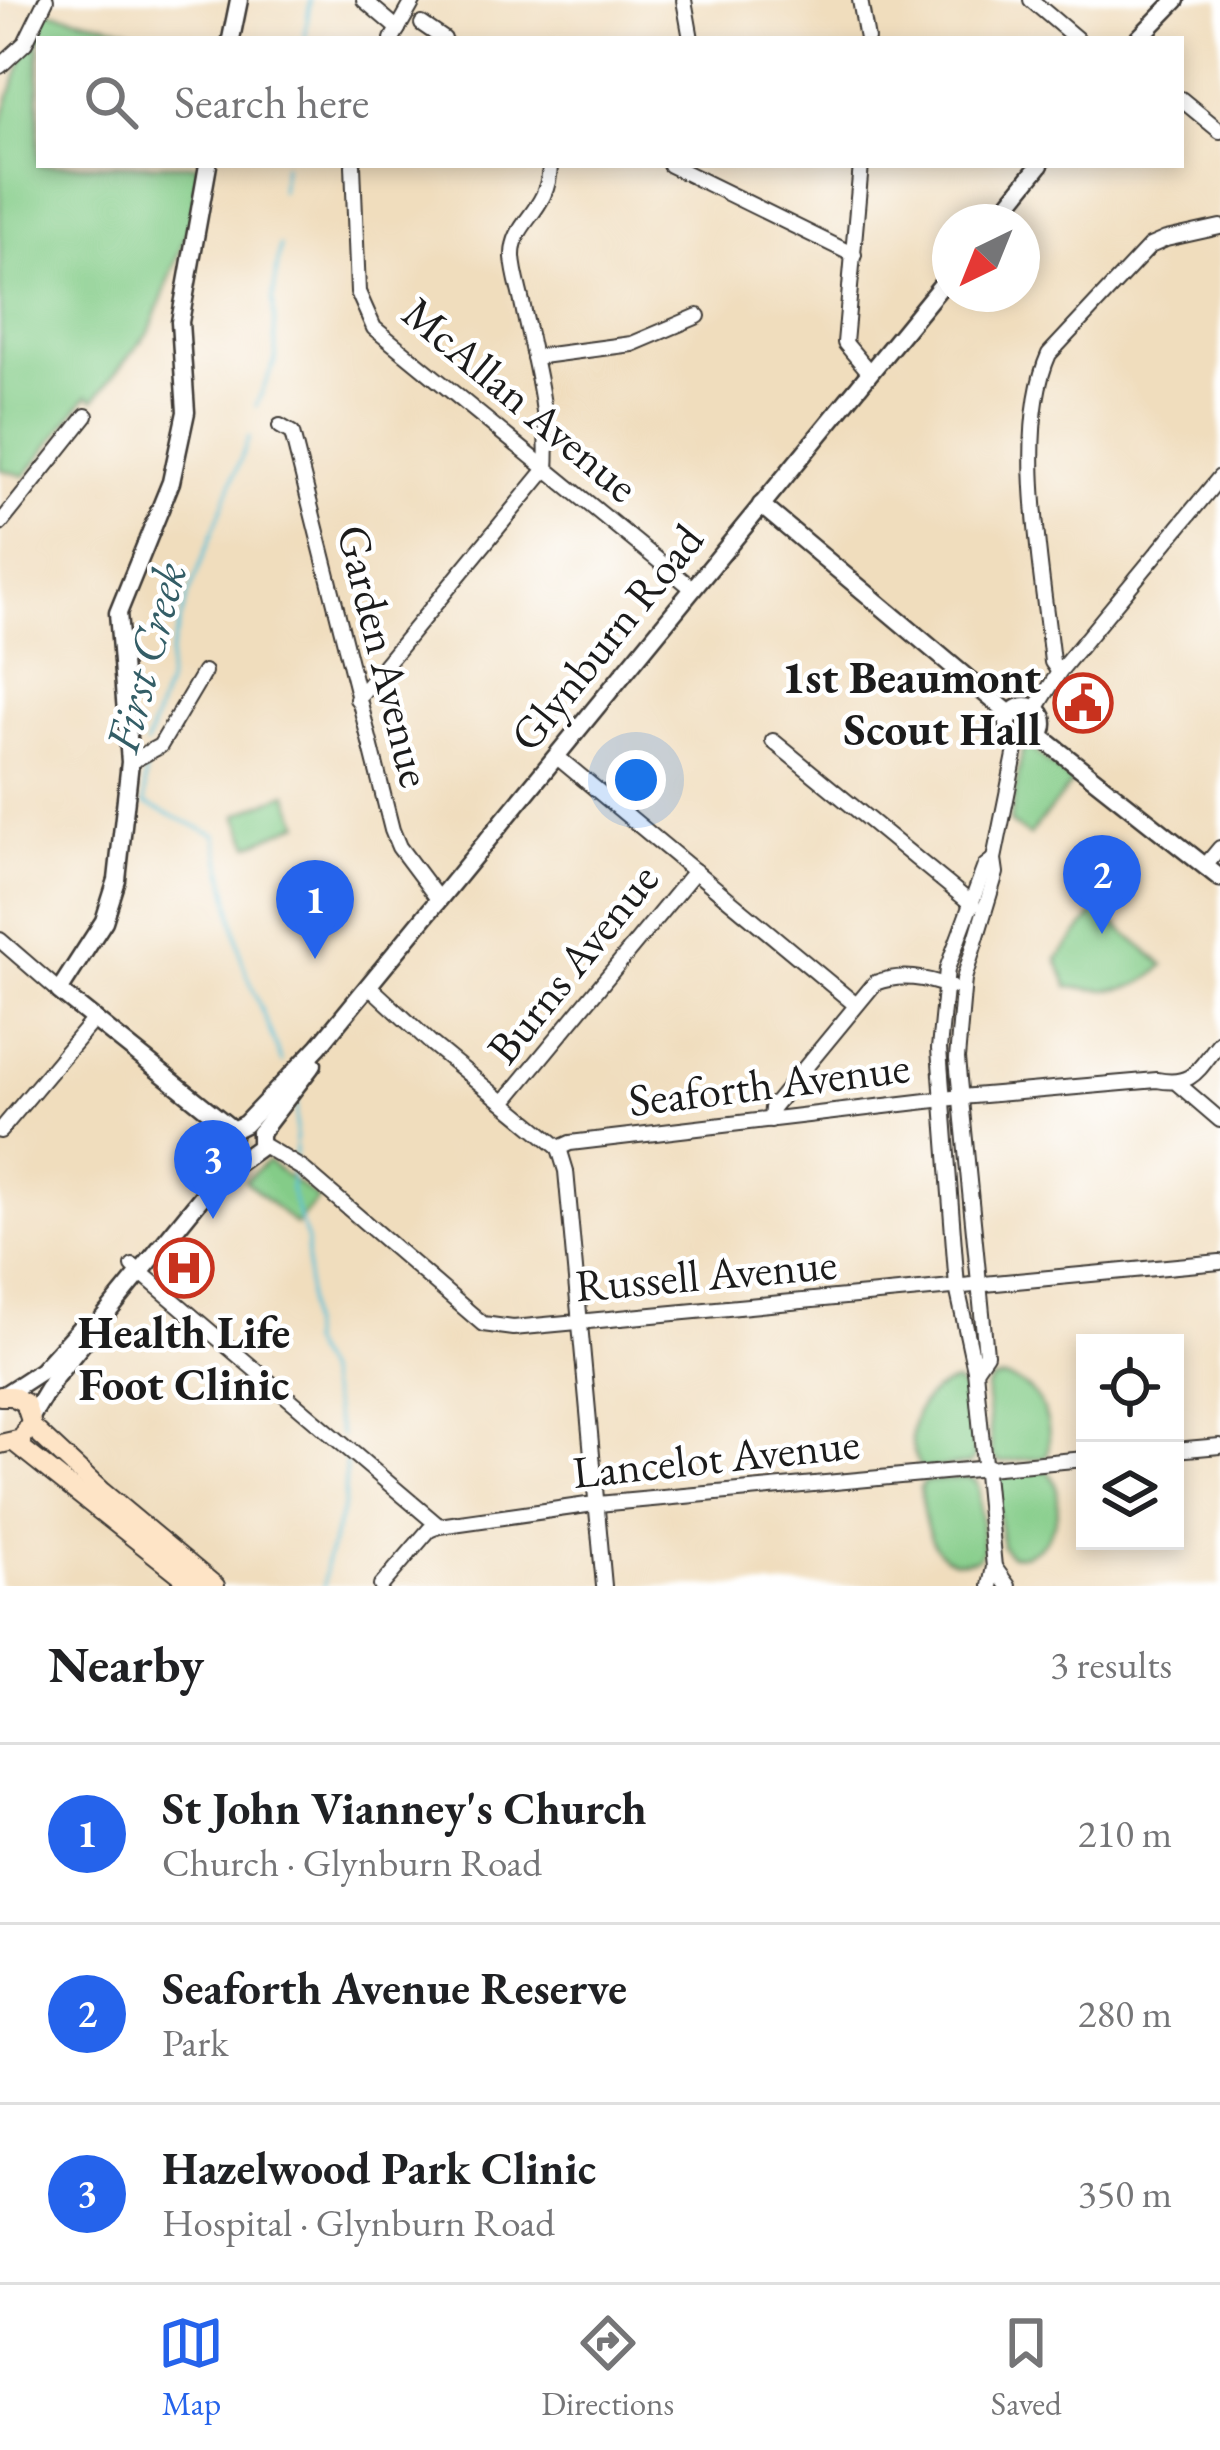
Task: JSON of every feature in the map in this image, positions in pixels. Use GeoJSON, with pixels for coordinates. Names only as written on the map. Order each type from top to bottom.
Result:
{"type":"FeatureCollection","features":[{"type":"Feature","properties":{"kind":"main road"},"geometry":{"type":"LineString","coordinates":[[2,1396],[19,1399],[31,1421],[189,1580]]}},
{"type":"Feature","properties":{"kind":"main road"},"geometry":{"type":"LineString","coordinates":[[31,1421],[8,1444],[189,1580],[215,1586]]}},
{"type":"Feature","properties":{"kind":"street"},"geometry":{"type":"LineString","coordinates":[[0,66],[25,44],[46,0]]}},
{"type":"Feature","properties":{"kind":"street"},"geometry":{"type":"LineString","coordinates":[[232,36],[239,0]]}},
{"type":"Feature","properties":{"kind":"street"},"geometry":{"type":"LineString","coordinates":[[364,0],[395,34],[414,0]]}},
{"type":"Feature","properties":{"kind":"street"},"geometry":{"type":"LineString","coordinates":[[684,0],[690,36]]}},
{"type":"Feature","properties":{"kind":"street"},"geometry":{"type":"LineString","coordinates":[[860,0],[866,36]]}},
{"type":"Feature","properties":{"kind":"street"},"geometry":{"type":"LineString","coordinates":[[1030,0],[1073,36]]}},
{"type":"Feature","properties":{"kind":"street"},"geometry":{"type":"LineString","coordinates":[[1152,33],[1176,0]]}},
{"type":"Feature","properties":{"kind":"street"},"geometry":{"type":"LineString","coordinates":[[422,24],[440,36]]}},
{"type":"Feature","properties":{"kind":"street"},"geometry":{"type":"LineString","coordinates":[[1184,102],[1220,131]]}},
{"type":"Feature","properties":{"kind":"street"},"geometry":{"type":"LineString","coordinates":[[59,991],[104,921],[117,880],[140,758],[118,613],[171,482],[186,412],[180,322],[207,168]]}},
{"type":"Feature","properties":{"kind":"street","name":"McAllan Avenue"},"geometry":{"type":"LineString","coordinates":[[353,168],[358,292],[374,328],[692,588]]}},
{"type":"Feature","properties":{"kind":"street"},"geometry":{"type":"LineString","coordinates":[[357,699],[546,469],[548,447],[534,357],[513,258],[515,240],[543,202],[549,168]]}},
{"type":"Feature","properties":{"kind":"street"},"geometry":{"type":"LineString","coordinates":[[861,168],[845,343],[870,373]]}},
{"type":"Feature","properties":{"kind":"street"},"geometry":{"type":"LineString","coordinates":[[1009,204],[1038,168]]}},
{"type":"Feature","properties":{"kind":"street"},"geometry":{"type":"LineString","coordinates":[[706,173],[854,255]]}},
{"type":"Feature","properties":{"kind":"street"},"geometry":{"type":"LineString","coordinates":[[1059,672],[1052,662],[1031,448],[1042,370],[1049,354],[1150,246],[1220,227]]}},
{"type":"Feature","properties":{"kind":"street","name":"Glynburn Road"},"geometry":{"type":"LineString","coordinates":[[2,1396],[41,1371],[312,1066],[319,1046],[368,985],[932,297]]}},
{"type":"Feature","properties":{"kind":"street"},"geometry":{"type":"LineString","coordinates":[[534,357],[632,344],[698,316]]}},
{"type":"Feature","properties":{"kind":"street"},"geometry":{"type":"LineString","coordinates":[[0,524],[86,416]]}},
{"type":"Feature","properties":{"kind":"street","name":"Garden Avenue"},"geometry":{"type":"LineString","coordinates":[[280,426],[292,433],[398,847],[438,899]]}},
{"type":"Feature","properties":{"kind":"street"},"geometry":{"type":"LineString","coordinates":[[1036,709],[1059,672],[1220,477]]}},
{"type":"Feature","properties":{"kind":"street"},"geometry":{"type":"LineString","coordinates":[[761,505],[1011,715]]}},
{"type":"Feature","properties":{"kind":"street"},"geometry":{"type":"LineString","coordinates":[[140,758],[160,746],[204,672]]}},
{"type":"Feature","properties":{"kind":"street"},"geometry":{"type":"LineString","coordinates":[[1022,706],[1036,709],[1044,721],[1040,736],[1030,742],[1018,740],[1010,731],[1011,715],[1022,706]]}},
{"type":"Feature","properties":{"kind":"street"},"geometry":{"type":"LineString","coordinates":[[1040,736],[1213,872],[1220,848]]}},
{"type":"Feature","properties":{"kind":"street"},"geometry":{"type":"LineString","coordinates":[[975,1370],[986,1354],[957,1059],[962,991],[996,873],[994,859],[1018,740]]}},
{"type":"Feature","properties":{"kind":"street"},"geometry":{"type":"LineString","coordinates":[[773,741],[985,913]]}},
{"type":"Feature","properties":{"kind":"street"},"geometry":{"type":"LineString","coordinates":[[556,756],[856,1005]]}},
{"type":"Feature","properties":{"kind":"street"},"geometry":{"type":"LineString","coordinates":[[990,1586],[994,1567],[975,1370],[957,1287],[939,1049],[944,984],[970,902],[985,866],[994,859]]}},
{"type":"Feature","properties":{"kind":"street","name":"Burns Avenue"},"geometry":{"type":"LineString","coordinates":[[505,1101],[695,871]]}},
{"type":"Feature","properties":{"kind":"street"},"geometry":{"type":"LineString","coordinates":[[0,940],[246,1139]]}},
{"type":"Feature","properties":{"kind":"street"},"geometry":{"type":"LineString","coordinates":[[771,1120],[772,1108],[875,983],[892,976],[962,991]]}},
{"type":"Feature","properties":{"kind":"street"},"geometry":{"type":"LineString","coordinates":[[368,985],[559,1148],[566,1171],[604,1586]]}},
{"type":"Feature","properties":{"kind":"street"},"geometry":{"type":"LineString","coordinates":[[0,1131],[94,1019]]}},
{"type":"Feature","properties":{"kind":"street"},"geometry":{"type":"LineString","coordinates":[[1220,1042],[1190,1079],[1178,1084],[1220,1120]]}},
{"type":"Feature","properties":{"kind":"street","name":"Seaforth Avenue"},"geometry":{"type":"LineString","coordinates":[[559,1148],[570,1142],[941,1099],[1156,1081],[1178,1084]]}},
{"type":"Feature","properties":{"kind":"street","name":"Russell Avenue"},"geometry":{"type":"LineString","coordinates":[[246,1139],[303,1169],[483,1324],[513,1328],[1220,1262]]}},
{"type":"Feature","properties":{"kind":"street"},"geometry":{"type":"LineString","coordinates":[[137,1268],[440,1526],[430,1530],[381,1586]]}},
{"type":"Feature","properties":{"kind":"street","name":"Glynburn Road"},"geometry":{"type":"LineString","coordinates":[[31,1421],[55,1377],[137,1268]]}},
{"type":"Feature","properties":{"kind":"street"},"geometry":{"type":"LineString","coordinates":[[1184,1449],[1220,1446]]}},
{"type":"Feature","properties":{"kind":"street","name":"Lancelot Avenue"},"geometry":{"type":"LineString","coordinates":[[440,1526],[594,1504],[1076,1460]]}},
{"type":"Feature","properties":{"kind":"street"},"geometry":{"type":"LineString","coordinates":[[994,1567],[1008,1586]]}},
{"type":"Feature","properties":{"kind":"green space"},"geometry":{"type":"Polygon","coordinates":[[[39,9],[143,36],[36,36],[36,168],[199,168],[192,219],[150,330],[94,400],[87,396],[25,476],[0,469],[0,126],[39,9]]]}},
{"type":"Feature","properties":{"kind":"green space"},"geometry":{"type":"Polygon","coordinates":[[[1029,746],[1072,783],[1029,836],[1010,822],[1022,752],[1029,746]]]}},
{"type":"Feature","properties":{"kind":"green space"},"geometry":{"type":"Polygon","coordinates":[[[287,793],[300,823],[250,845],[237,815],[287,793]]]}},
{"type":"Feature","properties":{"kind":"green space"},"geometry":{"type":"Polygon","coordinates":[[[1097,910],[1164,965],[1131,987],[1068,987],[1057,959],[1097,910]]]}},
{"type":"Feature","properties":{"kind":"green space"},"geometry":{"type":"Polygon","coordinates":[[[267,1161],[318,1199],[296,1225],[245,1181],[267,1161]]]}},
{"type":"Feature","properties":{"kind":"green space"},"geometry":{"type":"Polygon","coordinates":[[[1004,1378],[1027,1389],[1042,1408],[1047,1457],[1000,1462],[992,1456],[986,1387],[1004,1378]]]}},
{"type":"Feature","properties":{"kind":"green space"},"geometry":{"type":"Polygon","coordinates":[[[955,1382],[967,1392],[975,1458],[970,1464],[921,1469],[912,1442],[916,1416],[930,1395],[955,1382]]]}},
{"type":"Feature","properties":{"kind":"green space"},"geometry":{"type":"Polygon","coordinates":[[[1047,1470],[1058,1496],[1054,1525],[1037,1548],[1009,1555],[1002,1546],[995,1480],[1004,1474],[1047,1470]]]}},
{"type":"Feature","properties":{"kind":"green space"},"geometry":{"type":"Polygon","coordinates":[[[967,1478],[979,1488],[983,1550],[978,1558],[962,1562],[950,1559],[933,1542],[920,1488],[924,1482],[967,1478]]]}},
{"type":"Feature","properties":{"kind":"waterway","name":"First Creek"},"geometry":{"type":"LineString","coordinates":[[305,36],[310,0]]}},
{"type":"Feature","properties":{"kind":"waterway","name":"First Creek"},"geometry":{"type":"LineString","coordinates":[[281,191],[284,168]]}},
{"type":"Feature","properties":{"kind":"waterway","name":"First Creek"},"geometry":{"type":"LineString","coordinates":[[256,406],[276,358],[273,299],[280,246]]}},
{"type":"Feature","properties":{"kind":"waterway","name":"First Creek"},"geometry":{"type":"LineString","coordinates":[[146,745],[167,684],[170,654],[186,602],[249,437]]}},
{"type":"Feature","properties":{"kind":"waterway","name":"First Creek"},"geometry":{"type":"LineString","coordinates":[[145,760],[145,804],[216,835],[242,961],[282,1062]]}},
{"type":"Feature","properties":{"kind":"waterway","name":"First Creek"},"geometry":{"type":"LineString","coordinates":[[295,1157],[297,1099]]}},
{"type":"Feature","properties":{"kind":"waterway","name":"First Creek"},"geometry":{"type":"LineString","coordinates":[[293,1167],[290,1189],[307,1241],[308,1343],[325,1375],[340,1436]]}},
{"type":"Feature","properties":{"kind":"waterway","name":"First Creek"},"geometry":{"type":"LineString","coordinates":[[324,1586],[344,1504],[346,1457]]}},
{"type":"Feature","properties":{"kind":"place","name":"1st Beaumont Scout Hall"},"geometry":{"type":"Point","coordinates":[1083,703]}},
{"type":"Feature","properties":{"kind":"place","name":"Seaforth Avenue Reserve"},"geometry":{"type":"Point","coordinates":[1102,934]}},
{"type":"Feature","properties":{"kind":"place","name":"St John Vianney's Church"},"geometry":{"type":"Point","coordinates":[315,959]}},
{"type":"Feature","properties":{"kind":"place","name":"Hazelwood Park Clinic"},"geometry":{"type":"Point","coordinates":[213,1219]}},
{"type":"Feature","properties":{"kind":"place","name":"Health Life Foot Clinic"},"geometry":{"type":"Point","coordinates":[184,1268]}}]}
